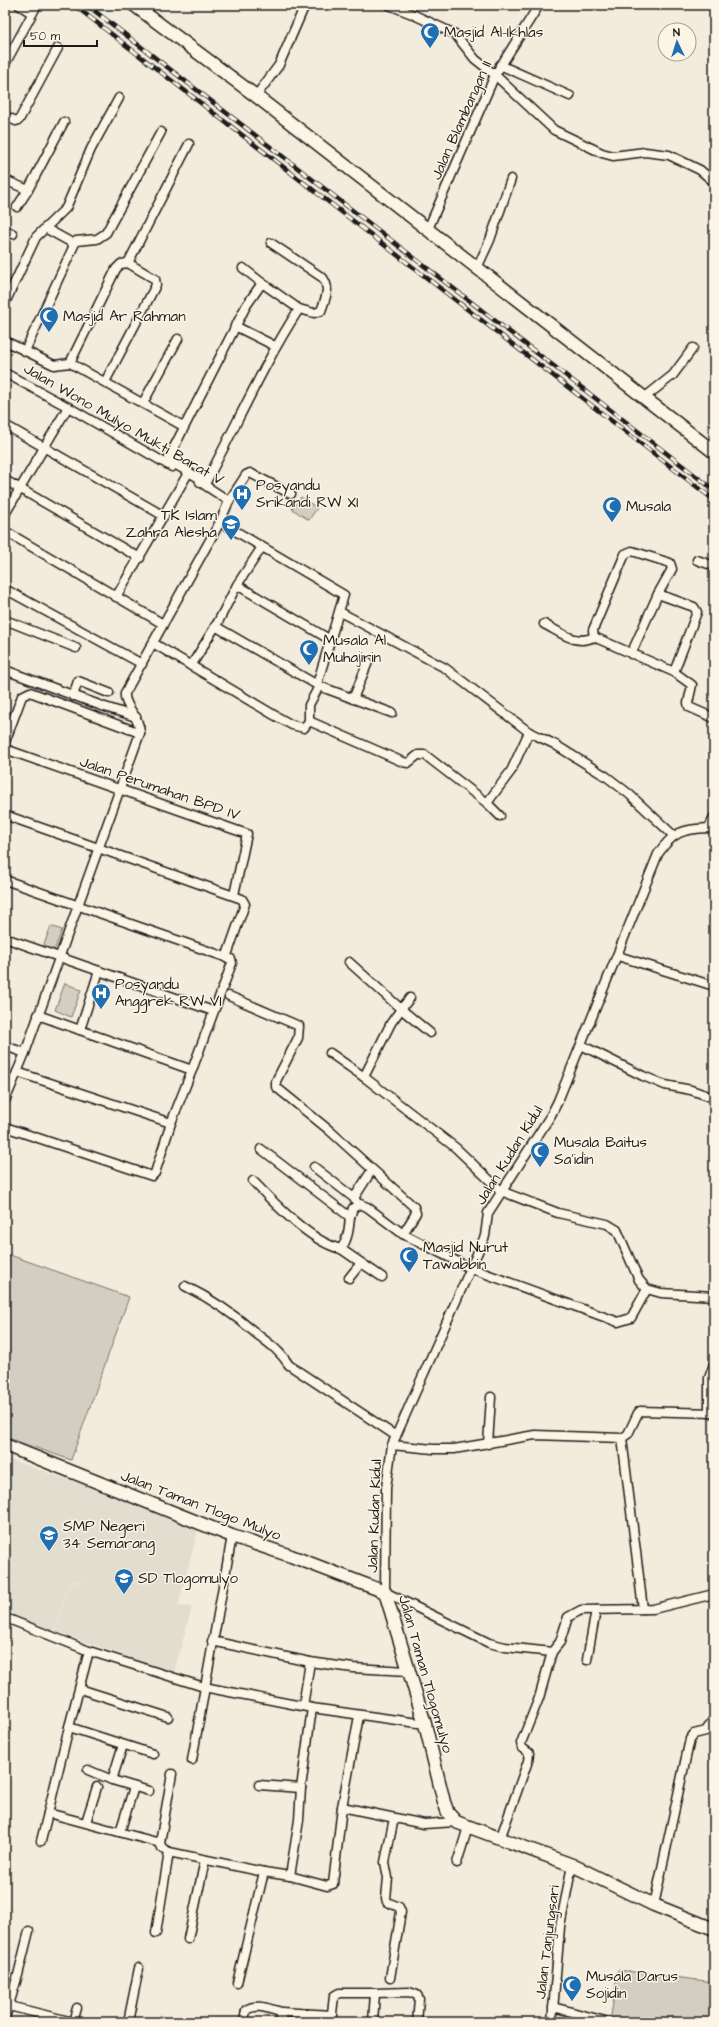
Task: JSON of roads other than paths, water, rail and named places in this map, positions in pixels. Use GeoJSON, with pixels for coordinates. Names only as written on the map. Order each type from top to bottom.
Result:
{"type":"FeatureCollection","features":[{"type":"Feature","properties":{"kind":"street"},"geometry":{"type":"LineString","coordinates":[[19,5],[32,13]]}},
{"type":"Feature","properties":{"kind":"street"},"geometry":{"type":"LineString","coordinates":[[5,64],[37,5]]}},
{"type":"Feature","properties":{"kind":"street"},"geometry":{"type":"LineString","coordinates":[[134,5],[256,96],[477,268],[649,395],[714,452]]}},
{"type":"Feature","properties":{"kind":"street"},"geometry":{"type":"LineString","coordinates":[[256,96],[279,65],[305,5]]}},
{"type":"Feature","properties":{"kind":"street"},"geometry":{"type":"LineString","coordinates":[[389,5],[455,34],[475,59],[495,75],[554,130],[602,153],[613,156],[645,152],[669,156],[700,170],[714,182]]}},
{"type":"Feature","properties":{"kind":"street","name":"Jalan Blambangan II"},"geometry":{"type":"LineString","coordinates":[[428,229],[495,75],[539,5]]}},
{"type":"Feature","properties":{"kind":"street"},"geometry":{"type":"LineString","coordinates":[[5,116],[16,121],[19,120],[58,48]]}},
{"type":"Feature","properties":{"kind":"street"},"geometry":{"type":"LineString","coordinates":[[500,65],[570,96]]}},
{"type":"Feature","properties":{"kind":"street"},"geometry":{"type":"LineString","coordinates":[[5,303],[36,237],[66,208],[91,149],[119,98]]}},
{"type":"Feature","properties":{"kind":"street"},"geometry":{"type":"LineString","coordinates":[[17,207],[28,190],[64,122]]}},
{"type":"Feature","properties":{"kind":"street"},"geometry":{"type":"LineString","coordinates":[[25,351],[74,244],[77,240],[97,239],[106,233],[162,132]]}},
{"type":"Feature","properties":{"kind":"street"},"geometry":{"type":"LineString","coordinates":[[128,263],[189,144]]}},
{"type":"Feature","properties":{"kind":"street"},"geometry":{"type":"LineString","coordinates":[[477,268],[490,240],[511,179]]}},
{"type":"Feature","properties":{"kind":"street"},"geometry":{"type":"LineString","coordinates":[[5,180],[28,190]]}},
{"type":"Feature","properties":{"kind":"street"},"geometry":{"type":"LineString","coordinates":[[45,228],[74,244]]}},
{"type":"Feature","properties":{"kind":"street"},"geometry":{"type":"LineString","coordinates":[[5,230],[13,234]]}},
{"type":"Feature","properties":{"kind":"street"},"geometry":{"type":"LineString","coordinates":[[243,268],[299,308],[314,313],[321,311],[328,291],[326,282],[323,278],[271,243]]}},
{"type":"Feature","properties":{"kind":"street"},"geometry":{"type":"LineString","coordinates":[[70,363],[118,266],[128,263],[155,279],[156,285],[105,382]]}},
{"type":"Feature","properties":{"kind":"street"},"geometry":{"type":"LineString","coordinates":[[262,283],[250,298],[184,426],[169,457],[171,462],[205,483],[255,388],[275,346],[299,308]]}},
{"type":"Feature","properties":{"kind":"street"},"geometry":{"type":"LineString","coordinates":[[235,326],[275,346]]}},
{"type":"Feature","properties":{"kind":"street"},"geometry":{"type":"LineString","coordinates":[[142,403],[178,338]]}},
{"type":"Feature","properties":{"kind":"street"},"geometry":{"type":"LineString","coordinates":[[5,341],[54,365],[70,363],[184,426]]}},
{"type":"Feature","properties":{"kind":"street"},"geometry":{"type":"LineString","coordinates":[[649,395],[673,375],[693,348]]}},
{"type":"Feature","properties":{"kind":"street","name":"Jalan Wono Mulyo Mukti Barat V"},"geometry":{"type":"LineString","coordinates":[[5,373],[187,475],[205,483],[229,501]]}},
{"type":"Feature","properties":{"kind":"street"},"geometry":{"type":"LineString","coordinates":[[5,514],[68,407]]}},
{"type":"Feature","properties":{"kind":"street"},"geometry":{"type":"LineString","coordinates":[[5,425],[164,516]]}},
{"type":"Feature","properties":{"kind":"street"},"geometry":{"type":"LineString","coordinates":[[5,1101],[25,1053],[98,848],[121,790],[140,733],[136,717],[125,698],[125,693],[220,522],[229,501],[242,480],[250,473],[291,494]]}},
{"type":"Feature","properties":{"kind":"street"},"geometry":{"type":"LineString","coordinates":[[116,597],[187,475]]}},
{"type":"Feature","properties":{"kind":"street"},"geometry":{"type":"LineString","coordinates":[[5,480],[140,558]]}},
{"type":"Feature","properties":{"kind":"street"},"geometry":{"type":"LineString","coordinates":[[153,643],[280,718],[304,728],[309,721],[309,705],[318,685],[329,638],[340,612],[344,595],[220,522]]}},
{"type":"Feature","properties":{"kind":"street"},"geometry":{"type":"LineString","coordinates":[[5,531],[163,624]]}},
{"type":"Feature","properties":{"kind":"street"},"geometry":{"type":"LineString","coordinates":[[191,666],[237,585],[262,547]]}},
{"type":"Feature","properties":{"kind":"street"},"geometry":{"type":"LineString","coordinates":[[594,637],[593,630],[624,554],[632,551],[671,565],[672,569],[658,594],[631,654]]}},
{"type":"Feature","properties":{"kind":"street"},"geometry":{"type":"LineString","coordinates":[[697,560],[714,566]]}},
{"type":"Feature","properties":{"kind":"street"},"geometry":{"type":"LineString","coordinates":[[237,585],[329,638]]}},
{"type":"Feature","properties":{"kind":"street"},"geometry":{"type":"LineString","coordinates":[[5,589],[142,664]]}},
{"type":"Feature","properties":{"kind":"street"},"geometry":{"type":"LineString","coordinates":[[658,594],[694,607],[697,612],[674,672]]}},
{"type":"Feature","properties":{"kind":"street"},"geometry":{"type":"LineString","coordinates":[[340,612],[444,668],[529,732],[554,744],[607,777],[629,794],[673,835],[696,829],[711,830],[714,817]]}},
{"type":"Feature","properties":{"kind":"street"},"geometry":{"type":"LineString","coordinates":[[5,620],[76,648]]}},
{"type":"Feature","properties":{"kind":"street"},"geometry":{"type":"LineString","coordinates":[[544,624],[574,639],[588,640],[594,637]]}},
{"type":"Feature","properties":{"kind":"street"},"geometry":{"type":"LineString","coordinates":[[215,626],[318,685],[392,713]]}},
{"type":"Feature","properties":{"kind":"street"},"geometry":{"type":"LineString","coordinates":[[594,637],[674,672],[692,684],[688,703],[689,707],[714,718]]}},
{"type":"Feature","properties":{"kind":"street"},"geometry":{"type":"LineString","coordinates":[[354,699],[368,662]]}},
{"type":"Feature","properties":{"kind":"street"},"geometry":{"type":"LineString","coordinates":[[5,670],[136,717]]}},
{"type":"Feature","properties":{"kind":"street"},"geometry":{"type":"LineString","coordinates":[[74,696],[78,681],[109,693]]}},
{"type":"Feature","properties":{"kind":"street"},"geometry":{"type":"LineString","coordinates":[[5,742],[22,696],[30,692],[140,733]]}},
{"type":"Feature","properties":{"kind":"street"},"geometry":{"type":"LineString","coordinates":[[309,721],[404,762],[408,763],[418,756],[425,754],[487,803],[500,816]]}},
{"type":"Feature","properties":{"kind":"street"},"geometry":{"type":"LineString","coordinates":[[487,803],[511,771],[529,732]]}},
{"type":"Feature","properties":{"kind":"street","name":"Jalan Perumahan BPD IV"},"geometry":{"type":"LineString","coordinates":[[5,749],[247,834],[234,895]]}},
{"type":"Feature","properties":{"kind":"street"},"geometry":{"type":"LineString","coordinates":[[5,815],[234,895],[244,900],[245,904],[226,958]]}},
{"type":"Feature","properties":{"kind":"street","name":"Jalan Kudan Kidul"},"geometry":{"type":"LineString","coordinates":[[385,1592],[386,1488],[392,1445],[484,1236],[488,1213],[551,1115],[618,956],[652,866],[667,841],[673,835]]}},
{"type":"Feature","properties":{"kind":"street"},"geometry":{"type":"LineString","coordinates":[[5,880],[226,958],[231,960],[232,963],[213,1011],[155,1173],[152,1176],[5,1127]]}},
{"type":"Feature","properties":{"kind":"street"},"geometry":{"type":"LineString","coordinates":[[5,938],[213,1011]]}},
{"type":"Feature","properties":{"kind":"street"},"geometry":{"type":"LineString","coordinates":[[618,956],[714,986]]}},
{"type":"Feature","properties":{"kind":"street"},"geometry":{"type":"LineString","coordinates":[[350,962],[401,1009],[430,1033]]}},
{"type":"Feature","properties":{"kind":"street"},"geometry":{"type":"LineString","coordinates":[[80,1030],[100,971]]}},
{"type":"Feature","properties":{"kind":"street"},"geometry":{"type":"LineString","coordinates":[[229,996],[299,1026],[298,1038],[276,1081],[278,1089],[329,1130],[416,1210],[416,1213],[403,1234]]}},
{"type":"Feature","properties":{"kind":"street"},"geometry":{"type":"LineString","coordinates":[[364,1077],[391,1023],[410,998]]}},
{"type":"Feature","properties":{"kind":"street"},"geometry":{"type":"LineString","coordinates":[[38,1015],[191,1073]]}},
{"type":"Feature","properties":{"kind":"street"},"geometry":{"type":"LineString","coordinates":[[581,1045],[665,1085],[691,1090],[714,1098]]}},
{"type":"Feature","properties":{"kind":"street"},"geometry":{"type":"LineString","coordinates":[[5,1046],[25,1053]]}},
{"type":"Feature","properties":{"kind":"street"},"geometry":{"type":"LineString","coordinates":[[330,1053],[364,1077],[456,1148],[502,1191],[558,1213],[607,1224],[617,1230],[639,1280],[648,1289],[661,1293],[714,1296]]}},
{"type":"Feature","properties":{"kind":"street"},"geometry":{"type":"LineString","coordinates":[[17,1072],[172,1123]]}},
{"type":"Feature","properties":{"kind":"street"},"geometry":{"type":"LineString","coordinates":[[261,1149],[350,1217]]}},
{"type":"Feature","properties":{"kind":"street"},"geometry":{"type":"LineString","coordinates":[[314,1167],[360,1204],[367,1206],[403,1234],[470,1268],[618,1322],[631,1318],[648,1289]]}},
{"type":"Feature","properties":{"kind":"street"},"geometry":{"type":"LineString","coordinates":[[354,1198],[372,1170]]}},
{"type":"Feature","properties":{"kind":"street"},"geometry":{"type":"LineString","coordinates":[[252,1181],[277,1205],[319,1240],[331,1247],[341,1250],[382,1277]]}},
{"type":"Feature","properties":{"kind":"street"},"geometry":{"type":"LineString","coordinates":[[341,1250],[348,1234],[350,1217],[353,1208],[360,1204]]}},
{"type":"Feature","properties":{"kind":"street"},"geometry":{"type":"LineString","coordinates":[[350,1278],[361,1263]]}},
{"type":"Feature","properties":{"kind":"street"},"geometry":{"type":"LineString","coordinates":[[185,1286],[217,1302],[273,1347],[282,1355],[289,1365],[396,1436]]}},
{"type":"Feature","properties":{"kind":"street"},"geometry":{"type":"LineString","coordinates":[[392,1445],[433,1449],[454,1449],[535,1436],[622,1438],[628,1434],[640,1411],[712,1413],[709,1378],[714,1364]]}},
{"type":"Feature","properties":{"kind":"street"},"geometry":{"type":"LineString","coordinates":[[488,1444],[490,1397]]}},
{"type":"Feature","properties":{"kind":"street"},"geometry":{"type":"LineString","coordinates":[[622,1438],[643,1609]]}},
{"type":"Feature","properties":{"kind":"street","name":"Jalan Taman Tlogo Mulyo"},"geometry":{"type":"LineString","coordinates":[[5,1445],[232,1536],[291,1556],[385,1592]]}},
{"type":"Feature","properties":{"kind":"street"},"geometry":{"type":"LineString","coordinates":[[192,1760],[212,1641],[232,1536]]}},
{"type":"Feature","properties":{"kind":"street","name":"Jalan Taman Tlogomulyo"},"geometry":{"type":"LineString","coordinates":[[385,1592],[489,1643],[505,1647],[552,1652]]}},
{"type":"Feature","properties":{"kind":"street","name":"Jalan Taman Tlogomulyo"},"geometry":{"type":"LineString","coordinates":[[385,1592],[425,1724],[444,1802],[448,1813],[456,1822]]}},
{"type":"Feature","properties":{"kind":"street"},"geometry":{"type":"LineString","coordinates":[[500,1839],[528,1761],[529,1753],[522,1748],[521,1743],[539,1698],[552,1652],[560,1642],[568,1617],[581,1610],[653,1609],[714,1594]]}},
{"type":"Feature","properties":{"kind":"street"},"geometry":{"type":"LineString","coordinates":[[587,1660],[596,1610]]}},
{"type":"Feature","properties":{"kind":"street"},"geometry":{"type":"LineString","coordinates":[[11,1620],[89,1651],[204,1687],[358,1716],[425,1724]]}},
{"type":"Feature","properties":{"kind":"street"},"geometry":{"type":"LineString","coordinates":[[212,1641],[310,1662],[353,1668],[408,1671]]}},
{"type":"Feature","properties":{"kind":"street"},"geometry":{"type":"LineString","coordinates":[[41,1841],[89,1651]]}},
{"type":"Feature","properties":{"kind":"street"},"geometry":{"type":"LineString","coordinates":[[303,1706],[310,1662]]}},
{"type":"Feature","properties":{"kind":"street"},"geometry":{"type":"LineString","coordinates":[[80,1689],[168,1717]]}},
{"type":"Feature","properties":{"kind":"street"},"geometry":{"type":"LineString","coordinates":[[290,1876],[299,1820],[301,1788],[312,1708]]}},
{"type":"Feature","properties":{"kind":"street"},"geometry":{"type":"LineString","coordinates":[[172,1774],[160,1843],[162,1848],[169,1852],[290,1876],[327,1886],[333,1884],[342,1807],[358,1716]]}},
{"type":"Feature","properties":{"kind":"street"},"geometry":{"type":"LineString","coordinates":[[654,1905],[690,1739],[694,1734],[706,1730],[713,1720]]}},
{"type":"Feature","properties":{"kind":"street"},"geometry":{"type":"LineString","coordinates":[[69,1727],[153,1754]]}},
{"type":"Feature","properties":{"kind":"street"},"geometry":{"type":"LineString","coordinates":[[112,1780],[123,1745]]}},
{"type":"Feature","properties":{"kind":"street"},"geometry":{"type":"LineString","coordinates":[[88,1770],[112,1780],[149,1791]]}},
{"type":"Feature","properties":{"kind":"street"},"geometry":{"type":"LineString","coordinates":[[259,1785],[301,1788]]}},
{"type":"Feature","properties":{"kind":"street"},"geometry":{"type":"LineString","coordinates":[[86,1822],[97,1787]]}},
{"type":"Feature","properties":{"kind":"street"},"geometry":{"type":"LineString","coordinates":[[120,1832],[134,1787]]}},
{"type":"Feature","properties":{"kind":"street"},"geometry":{"type":"LineString","coordinates":[[342,1807],[424,1824],[456,1822],[572,1865],[654,1905],[714,1929]]}},
{"type":"Feature","properties":{"kind":"street"},"geometry":{"type":"LineString","coordinates":[[48,1813],[160,1843]]}},
{"type":"Feature","properties":{"kind":"street"},"geometry":{"type":"LineString","coordinates":[[390,1978],[401,1912],[399,1907],[387,1902],[386,1898],[388,1878],[385,1860],[394,1818]]}},
{"type":"Feature","properties":{"kind":"street"},"geometry":{"type":"LineString","coordinates":[[457,1863],[468,1827]]}},
{"type":"Feature","properties":{"kind":"street"},"geometry":{"type":"LineString","coordinates":[[156,1933],[169,1852]]}},
{"type":"Feature","properties":{"kind":"street"},"geometry":{"type":"LineString","coordinates":[[188,1939],[205,1860]]}},
{"type":"Feature","properties":{"kind":"street","name":"Jalan Tanjungsari"},"geometry":{"type":"LineString","coordinates":[[552,2022],[560,1928],[572,1865]]}},
{"type":"Feature","properties":{"kind":"street"},"geometry":{"type":"LineString","coordinates":[[237,1983],[264,1872]]}},
{"type":"Feature","properties":{"kind":"street"},"geometry":{"type":"LineString","coordinates":[[5,2018],[29,1931]]}},
{"type":"Feature","properties":{"kind":"street"},"geometry":{"type":"LineString","coordinates":[[128,2022],[139,1968]]}},
{"type":"Feature","properties":{"kind":"street"},"geometry":{"type":"LineString","coordinates":[[244,2022],[246,2010],[251,2006],[281,2012],[331,2018],[334,1996],[339,1993],[409,1992],[417,1995],[419,1999],[417,2022]]}},
{"type":"Feature","properties":{"kind":"street"},"geometry":{"type":"LineString","coordinates":[[373,2022],[375,1993]]}},
{"type":"Feature","properties":{"kind":"street"},"geometry":{"type":"LineString","coordinates":[[9,2006],[72,2022],[77,2008]]}},
{"type":"Feature","properties":{"kind":"street"},"geometry":{"type":"LineString","coordinates":[[553,2007],[609,2022]]}},
{"type":"Feature","properties":{"kind":"street"},"geometry":{"type":"LineString","coordinates":[[281,2012],[281,2022]]}},
{"type":"Feature","properties":{"kind":"railway"},"geometry":{"type":"LineString","coordinates":[[74,5],[714,500]]}},
{"type":"Feature","properties":{"kind":"railway"},"geometry":{"type":"LineString","coordinates":[[87,5],[714,490]]}},
{"type":"Feature","properties":{"kind":"place","name":"Masjid Al-Ikhlas"},"geometry":{"type":"Point","coordinates":[430,49]}},
{"type":"Feature","properties":{"kind":"place","name":"Masjid Ar Rahman"},"geometry":{"type":"Point","coordinates":[49,333]}},
{"type":"Feature","properties":{"kind":"place","name":"Posyandu Srikandi RW XI"},"geometry":{"type":"Point","coordinates":[242,511]}},
{"type":"Feature","properties":{"kind":"place","name":"Musala"},"geometry":{"type":"Point","coordinates":[612,523]}},
{"type":"Feature","properties":{"kind":"place","name":"TK Islam Zahra Alesha"},"geometry":{"type":"Point","coordinates":[231,541]}},
{"type":"Feature","properties":{"kind":"place","name":"Musala Al Muhajirin"},"geometry":{"type":"Point","coordinates":[309,666]}},
{"type":"Feature","properties":{"kind":"place","name":"Posyandu Anggrek RW VI"},"geometry":{"type":"Point","coordinates":[101,1010]}},
{"type":"Feature","properties":{"kind":"place","name":"Musala Baitus Sa'idin"},"geometry":{"type":"Point","coordinates":[540,1168]}},
{"type":"Feature","properties":{"kind":"place","name":"Masjid Nurut Tawabbin"},"geometry":{"type":"Point","coordinates":[409,1273]}},
{"type":"Feature","properties":{"kind":"place","name":"SMP Negeri 34 Semarang"},"geometry":{"type":"Point","coordinates":[49,1552]}},
{"type":"Feature","properties":{"kind":"place","name":"SD Tlogomulyo"},"geometry":{"type":"Point","coordinates":[124,1595]}},
{"type":"Feature","properties":{"kind":"place","name":"Musala Darus Sojidin"},"geometry":{"type":"Point","coordinates":[572,2002]}}]}
